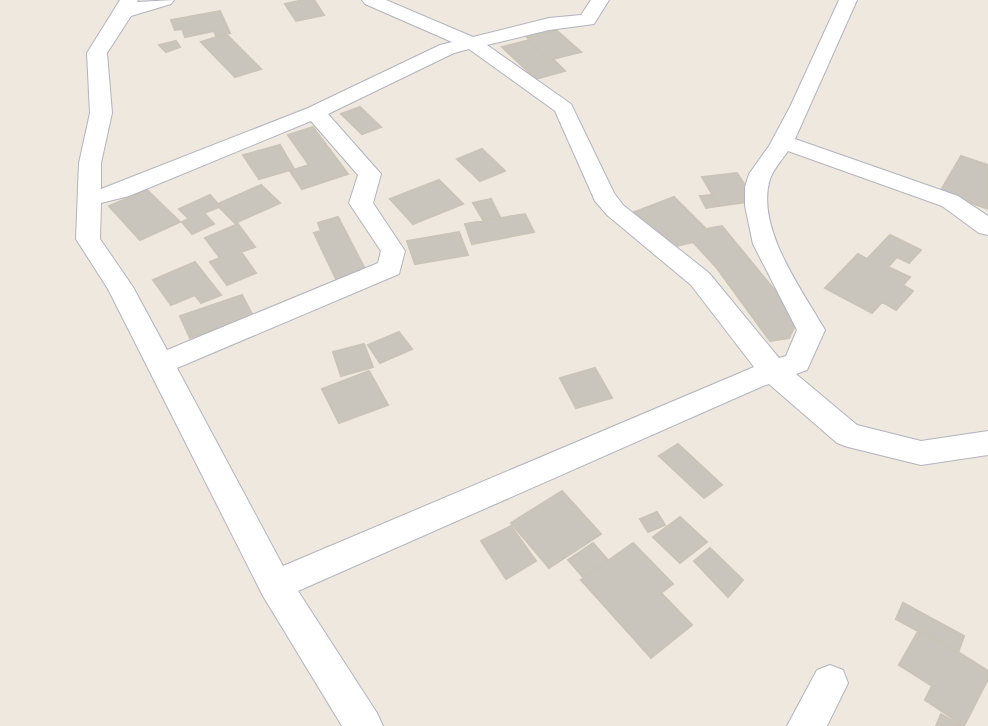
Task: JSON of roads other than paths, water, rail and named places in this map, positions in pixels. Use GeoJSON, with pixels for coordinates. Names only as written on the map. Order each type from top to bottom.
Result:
{"type":"FeatureCollection","features":[{"type":"Feature","properties":{"kind":"street"},"geometry":{"type":"LineString","coordinates":[[165,0],[127,6],[97,53],[101,113],[90,163],[88,239],[120,288],[275,585],[364,726]]}},
{"type":"Feature","properties":{"kind":"street"},"geometry":{"type":"LineString","coordinates":[[371,0],[475,45],[564,108],[603,196],[615,210],[701,279],[773,371],[848,435],[921,453],[988,443]]}},
{"type":"Feature","properties":{"kind":"street"},"geometry":{"type":"LineString","coordinates":[[89,199],[121,191],[315,112],[447,50],[549,24],[587,20],[600,0]]}},
{"type":"Feature","properties":{"kind":"street"},"geometry":{"type":"LineString","coordinates":[[275,585],[797,363],[811,330],[772,258],[760,227],[757,187],[763,168],[783,142],[848,0]]}},
{"type":"Feature","properties":{"kind":"street"},"geometry":{"type":"LineString","coordinates":[[160,364],[390,268],[393,251],[361,203],[370,174],[315,112]]}},
{"type":"Feature","properties":{"kind":"street"},"geometry":{"type":"LineString","coordinates":[[783,142],[950,201],[988,227]]}},
{"type":"Feature","properties":{"kind":"street"},"geometry":{"type":"LineString","coordinates":[[806,726],[830,683]]}}]}
